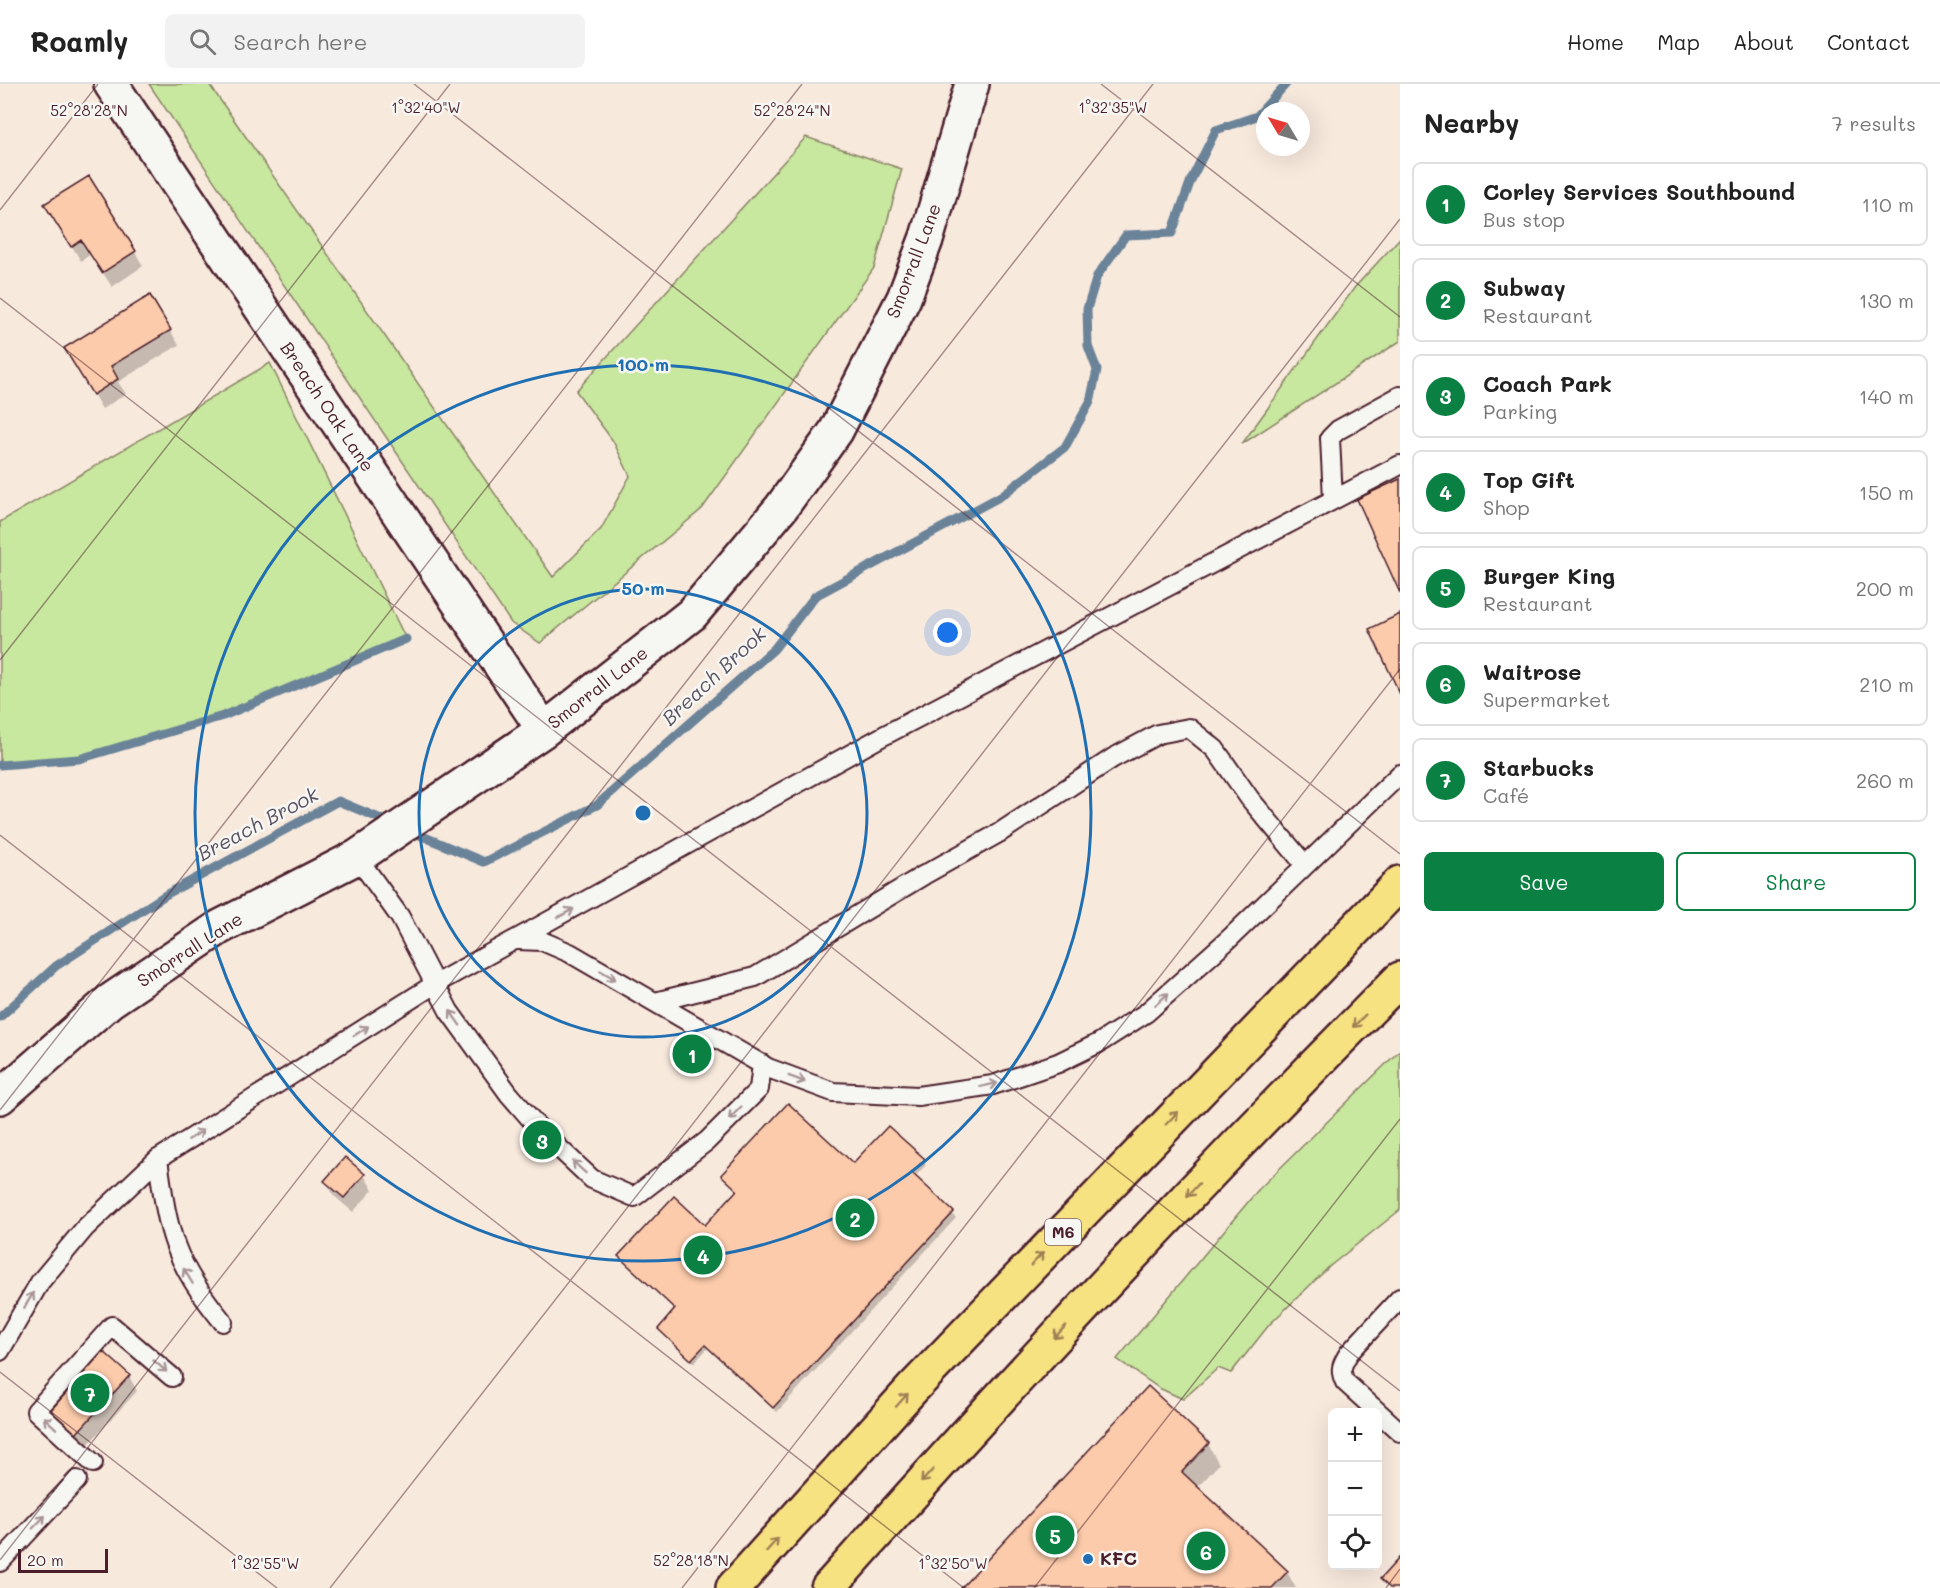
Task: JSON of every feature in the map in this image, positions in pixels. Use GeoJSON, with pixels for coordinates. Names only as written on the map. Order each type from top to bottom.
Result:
{"type":"FeatureCollection","features":[{"type":"Feature","properties":{"kind":"highway","name":"M6"},"geometry":{"type":"LineString","coordinates":[[732,1588],[912,1389],[1400,883]]}},
{"type":"Feature","properties":{"kind":"highway"},"geometry":{"type":"LineString","coordinates":[[828,1588],[969,1429],[1255,1124],[1400,979]]}},
{"type":"Feature","properties":{"kind":"street","name":"Breach Oak Lane"},"geometry":{"type":"LineString","coordinates":[[111,84],[544,730]]}},
{"type":"Feature","properties":{"kind":"street","name":"Smorrall Lane"},"geometry":{"type":"LineString","coordinates":[[0,1097],[110,1001],[219,927],[368,849],[544,730],[692,614],[781,508],[836,431],[904,298],[927,237],[972,84]]}},
{"type":"Feature","properties":{"kind":"lane"},"geometry":{"type":"LineString","coordinates":[[1333,499],[1330,438],[1338,430],[1400,396]]}},
{"type":"Feature","properties":{"kind":"lane"},"geometry":{"type":"LineString","coordinates":[[0,1351],[47,1273],[85,1228],[158,1159],[435,984],[883,736],[1400,465]]}},
{"type":"Feature","properties":{"kind":"lane"},"geometry":{"type":"LineString","coordinates":[[656,1002],[756,977],[924,875],[999,833],[1113,759],[1158,734],[1189,728],[1215,749],[1250,799],[1305,865]]}},
{"type":"Feature","properties":{"kind":"lane"},"geometry":{"type":"LineString","coordinates":[[516,940],[542,941],[570,952],[762,1064],[833,1092],[918,1096],[993,1085],[1058,1062],[1099,1043],[1146,1013],[1230,938],[1400,774]]}},
{"type":"Feature","properties":{"kind":"lane"},"geometry":{"type":"LineString","coordinates":[[368,849],[449,1011],[508,1094],[543,1133],[592,1179],[634,1197],[707,1141],[759,1089],[762,1064]]}},
{"type":"Feature","properties":{"kind":"lane"},"geometry":{"type":"LineString","coordinates":[[158,1159],[167,1221],[182,1266],[197,1291],[223,1322]]}},
{"type":"Feature","properties":{"kind":"lane"},"geometry":{"type":"LineString","coordinates":[[1400,1298],[1349,1353],[1342,1363],[1341,1373],[1345,1382],[1400,1432]]}},
{"type":"Feature","properties":{"kind":"lane"},"geometry":{"type":"LineString","coordinates":[[93,1463],[36,1411],[112,1326],[172,1377]]}},
{"type":"Feature","properties":{"kind":"lane"},"geometry":{"type":"LineString","coordinates":[[0,1562],[77,1480]]}},
{"type":"Feature","properties":{"kind":"green space"},"geometry":{"type":"Polygon","coordinates":[[[149,84],[209,84],[553,577],[601,529],[630,476],[613,441],[576,391],[806,137],[902,169],[874,268],[702,509],[540,643],[511,623],[149,84]]]}},
{"type":"Feature","properties":{"kind":"green space"},"geometry":{"type":"Polygon","coordinates":[[[1400,238],[1400,341],[1242,444],[1355,287],[1400,238]]]}},
{"type":"Feature","properties":{"kind":"green space"},"geometry":{"type":"Polygon","coordinates":[[[270,363],[406,639],[215,718],[79,759],[0,765],[0,522],[270,363]]]}},
{"type":"Feature","properties":{"kind":"green space"},"geometry":{"type":"Polygon","coordinates":[[[1400,1050],[1400,1210],[1330,1266],[1269,1325],[1231,1373],[1218,1368],[1183,1399],[1159,1388],[1117,1359],[1258,1190],[1400,1050]]]}},
{"type":"Feature","properties":{"kind":"building"},"geometry":{"type":"Polygon","coordinates":[[[89,176],[136,251],[102,273],[81,240],[71,247],[44,204],[89,176]]]}},
{"type":"Feature","properties":{"kind":"building"},"geometry":{"type":"Polygon","coordinates":[[[150,295],[171,330],[111,366],[118,379],[93,395],[64,348],[150,295]]]}},
{"type":"Feature","properties":{"kind":"building"},"geometry":{"type":"Polygon","coordinates":[[[1400,479],[1400,593],[1357,499],[1400,479]]]}},
{"type":"Feature","properties":{"kind":"building"},"geometry":{"type":"Polygon","coordinates":[[[1400,614],[1400,694],[1369,629],[1400,614]]]}},
{"type":"Feature","properties":{"kind":"building"},"geometry":{"type":"Polygon","coordinates":[[[788,1103],[853,1163],[888,1126],[925,1159],[912,1173],[954,1212],[773,1408],[705,1345],[691,1360],[658,1329],[675,1309],[618,1256],[674,1196],[705,1225],[737,1190],[721,1175],[788,1103]]]}},
{"type":"Feature","properties":{"kind":"building"},"geometry":{"type":"Polygon","coordinates":[[[345,1157],[365,1174],[344,1198],[324,1181],[345,1157]]]}},
{"type":"Feature","properties":{"kind":"building"},"geometry":{"type":"Polygon","coordinates":[[[103,1351],[130,1375],[76,1434],[50,1411],[103,1351]]]}},
{"type":"Feature","properties":{"kind":"building"},"geometry":{"type":"Polygon","coordinates":[[[1148,1386],[1209,1443],[1182,1472],[1288,1571],[1272,1588],[961,1588],[1148,1386]]]}},
{"type":"Feature","properties":{"kind":"building"},"geometry":{"type":"Polygon","coordinates":[[[1400,1557],[1400,1588],[1390,1588],[1380,1579],[1400,1557]]]}},
{"type":"Feature","properties":{"kind":"waterway","name":"Breach Brook"},"geometry":{"type":"LineString","coordinates":[[408,830],[484,862],[597,805],[774,649],[815,596],[1001,496],[1065,447],[1090,402],[1097,370],[1088,346],[1087,309],[1097,276],[1126,235],[1172,233],[1191,180],[1216,130],[1257,116],[1286,84]]}},
{"type":"Feature","properties":{"kind":"waterway"},"geometry":{"type":"LineString","coordinates":[[0,765],[79,759],[223,716],[406,639]]}},
{"type":"Feature","properties":{"kind":"waterway","name":"Breach Brook"},"geometry":{"type":"LineString","coordinates":[[0,1017],[56,966],[167,894],[338,801],[393,824]]}},
{"type":"Feature","properties":{"kind":"place","name":"Corley Services Southbound"},"geometry":{"type":"Point","coordinates":[692,1054]}},
{"type":"Feature","properties":{"kind":"place","name":"Coach Park"},"geometry":{"type":"Point","coordinates":[542,1140]}},
{"type":"Feature","properties":{"kind":"place","name":"Subway"},"geometry":{"type":"Point","coordinates":[855,1218]}},
{"type":"Feature","properties":{"kind":"place","name":"Top Gift"},"geometry":{"type":"Point","coordinates":[703,1255]}},
{"type":"Feature","properties":{"kind":"place","name":"Starbucks"},"geometry":{"type":"Point","coordinates":[90,1393]}},
{"type":"Feature","properties":{"kind":"place","name":"Burger King"},"geometry":{"type":"Point","coordinates":[1055,1535]}},
{"type":"Feature","properties":{"kind":"place","name":"Waitrose"},"geometry":{"type":"Point","coordinates":[1206,1551]}},
{"type":"Feature","properties":{"kind":"place","name":"KFC"},"geometry":{"type":"Point","coordinates":[1088,1559]}}]}
